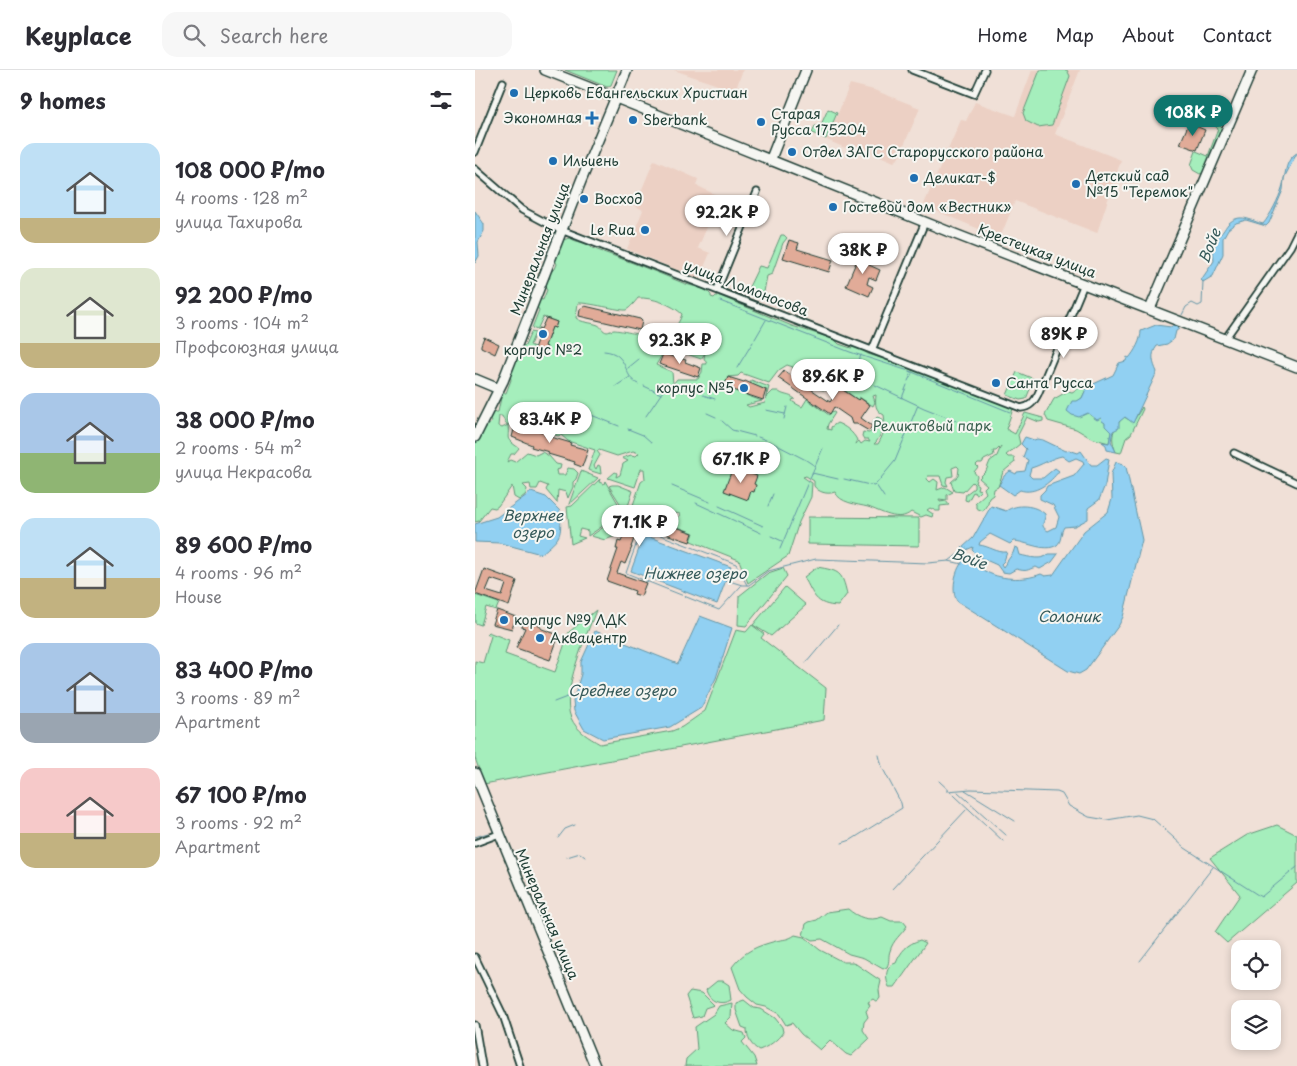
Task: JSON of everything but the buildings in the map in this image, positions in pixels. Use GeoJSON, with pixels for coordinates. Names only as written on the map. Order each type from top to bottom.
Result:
{"type":"FeatureCollection","features":[{"type":"Feature","properties":{"kind":"main road","name":"Крестецкая улица"},"geometry":{"type":"LineString","coordinates":[[545,70],[770,161],[1297,368]]}},
{"type":"Feature","properties":{"kind":"main road","name":"Минеральная улица"},"geometry":{"type":"LineString","coordinates":[[475,437],[497,388],[627,70]]}},
{"type":"Feature","properties":{"kind":"main road"},"geometry":{"type":"LineString","coordinates":[[770,161],[805,70]]}},
{"type":"Feature","properties":{"kind":"main road"},"geometry":{"type":"LineString","coordinates":[[1149,309],[1252,70]]}},
{"type":"Feature","properties":{"kind":"main road"},"geometry":{"type":"LineString","coordinates":[[475,379],[497,388]]}},
{"type":"Feature","properties":{"kind":"main road","name":"Минеральная улица"},"geometry":{"type":"LineString","coordinates":[[475,773],[595,1066]]}},
{"type":"Feature","properties":{"kind":"street"},"geometry":{"type":"LineString","coordinates":[[911,70],[974,94],[985,70]]}},
{"type":"Feature","properties":{"kind":"street"},"geometry":{"type":"LineString","coordinates":[[475,152],[503,82]]}},
{"type":"Feature","properties":{"kind":"street","name":"улица Ломоносова"},"geometry":{"type":"LineString","coordinates":[[475,169],[522,210],[562,231],[1021,408],[1029,406],[1038,394],[1083,284]]}},
{"type":"Feature","properties":{"kind":"street"},"geometry":{"type":"LineString","coordinates":[[717,290],[757,192]]}},
{"type":"Feature","properties":{"kind":"street"},"geometry":{"type":"LineString","coordinates":[[872,350],[925,222]]}},
{"type":"Feature","properties":{"kind":"street"},"geometry":{"type":"LineString","coordinates":[[1225,339],[1291,247],[1297,233]]}},
{"type":"Feature","properties":{"kind":"street"},"geometry":{"type":"LineString","coordinates":[[1234,453],[1297,483]]}},
{"type":"Feature","properties":{"kind":"street"},"geometry":{"type":"LineString","coordinates":[[475,843],[499,834]]}},
{"type":"Feature","properties":{"kind":"street"},"geometry":{"type":"LineString","coordinates":[[475,957],[503,1015],[520,1066]]}},
{"type":"Feature","properties":{"kind":"street"},"geometry":{"type":"LineString","coordinates":[[475,1025],[482,1066]]}},
{"type":"Feature","properties":{"kind":"shaded area"},"geometry":{"type":"Polygon","coordinates":[[[674,70],[743,70],[735,91],[674,70]]]}},
{"type":"Feature","properties":{"kind":"shaded area"},"geometry":{"type":"Polygon","coordinates":[[[1032,70],[1080,70],[1055,134],[1121,160],[1097,233],[1015,201],[1000,238],[924,204],[961,120],[966,121],[975,102],[1015,116],[1032,70]]]}},
{"type":"Feature","properties":{"kind":"shaded area"},"geometry":{"type":"Polygon","coordinates":[[[850,84],[874,90],[920,108],[898,159],[894,162],[850,143],[845,148],[827,140],[850,84]]]}},
{"type":"Feature","properties":{"kind":"shaded area"},"geometry":{"type":"Polygon","coordinates":[[[654,160],[698,179],[696,185],[720,197],[698,248],[710,253],[699,279],[627,249],[643,210],[635,206],[654,160]]]}},
{"type":"Feature","properties":{"kind":"green space"},"geometry":{"type":"Polygon","coordinates":[[[565,70],[617,70],[611,85],[607,87],[565,70]]]}},
{"type":"Feature","properties":{"kind":"green space"},"geometry":{"type":"Polygon","coordinates":[[[1040,70],[1067,70],[1070,76],[1052,125],[1038,127],[1026,121],[1023,113],[1040,70]]]}},
{"type":"Feature","properties":{"kind":"green space"},"geometry":{"type":"Polygon","coordinates":[[[828,109],[837,113],[826,139],[812,133],[815,126],[820,127],[828,109]]]}},
{"type":"Feature","properties":{"kind":"green space"},"geometry":{"type":"Polygon","coordinates":[[[1219,124],[1223,128],[1205,172],[1200,174],[1193,170],[1191,165],[1196,151],[1208,156],[1218,129],[1215,126],[1219,124]]]}},
{"type":"Feature","properties":{"kind":"green space"},"geometry":{"type":"Polygon","coordinates":[[[781,235],[787,238],[783,243],[772,274],[767,276],[763,297],[759,298],[746,293],[759,266],[767,268],[781,235]]]}},
{"type":"Feature","properties":{"kind":"green space","name":"Реликтовый парк"},"geometry":{"type":"Polygon","coordinates":[[[570,238],[584,243],[592,248],[702,289],[708,292],[711,297],[720,296],[792,326],[834,339],[839,344],[851,348],[856,346],[868,354],[910,367],[1003,403],[1013,409],[1006,429],[1015,434],[1025,413],[1043,418],[1043,421],[1039,422],[1027,417],[1018,435],[1020,444],[1006,455],[1014,457],[1015,462],[1003,472],[998,487],[994,489],[993,495],[989,498],[983,511],[976,508],[975,503],[986,493],[984,488],[987,485],[979,478],[986,471],[990,461],[997,456],[1001,446],[996,451],[993,451],[994,455],[976,465],[978,467],[974,472],[977,476],[975,483],[978,485],[977,489],[981,490],[977,494],[973,492],[968,501],[965,500],[966,494],[974,488],[974,484],[972,482],[963,492],[954,491],[951,482],[958,476],[959,468],[957,466],[952,468],[953,476],[947,477],[946,482],[948,486],[943,485],[940,476],[928,476],[927,479],[930,482],[934,479],[938,482],[937,490],[945,487],[953,492],[947,495],[947,500],[939,499],[940,502],[946,501],[949,505],[940,506],[940,511],[930,508],[927,510],[933,514],[932,517],[926,515],[921,517],[911,512],[901,516],[889,515],[844,501],[835,492],[826,493],[820,491],[814,486],[814,481],[806,476],[803,477],[812,483],[811,497],[799,522],[788,556],[748,583],[739,560],[691,541],[694,533],[675,526],[680,514],[675,513],[672,520],[637,509],[633,505],[641,482],[645,479],[644,469],[641,469],[635,487],[608,478],[615,472],[617,473],[616,477],[620,475],[623,464],[628,461],[622,458],[631,455],[636,456],[639,453],[633,451],[617,456],[597,451],[600,455],[594,466],[596,469],[598,465],[600,466],[601,474],[588,470],[595,450],[568,441],[561,435],[558,436],[546,432],[544,428],[541,430],[533,424],[530,426],[516,422],[513,425],[506,424],[502,416],[499,416],[498,426],[502,428],[508,425],[508,438],[519,448],[514,454],[511,454],[507,462],[510,460],[515,462],[527,452],[536,455],[542,452],[549,456],[556,464],[561,465],[560,469],[556,470],[557,475],[565,475],[568,468],[574,469],[578,473],[568,498],[566,492],[558,490],[557,503],[546,490],[548,486],[540,483],[537,489],[531,489],[530,484],[523,485],[527,489],[526,494],[519,500],[514,497],[512,486],[498,506],[495,508],[490,507],[479,521],[475,522],[475,443],[484,429],[491,423],[490,417],[493,412],[498,412],[502,393],[506,393],[511,380],[510,374],[518,355],[517,350],[520,344],[525,346],[531,332],[535,333],[530,345],[534,349],[545,353],[547,347],[545,346],[552,327],[555,328],[557,322],[543,317],[537,330],[532,328],[539,310],[536,305],[539,299],[543,300],[547,290],[544,283],[550,278],[549,273],[555,269],[557,264],[554,258],[562,240],[570,238]],[[638,298],[626,310],[578,303],[576,318],[598,325],[607,332],[617,330],[650,338],[658,349],[663,348],[681,355],[676,356],[664,351],[656,365],[672,372],[673,384],[677,379],[698,379],[702,372],[703,364],[707,364],[704,358],[705,353],[701,359],[664,346],[661,342],[663,338],[660,336],[666,335],[663,341],[676,326],[682,314],[662,302],[638,298]],[[787,365],[779,370],[769,383],[741,373],[738,376],[728,377],[724,387],[762,401],[746,405],[749,407],[765,403],[767,390],[750,385],[751,380],[769,387],[766,398],[773,391],[778,391],[793,397],[795,399],[792,400],[793,402],[802,407],[807,399],[829,415],[832,411],[835,413],[827,429],[831,430],[831,427],[837,423],[843,426],[857,440],[855,444],[859,441],[861,444],[865,441],[870,442],[868,439],[864,439],[862,436],[863,432],[869,433],[875,429],[873,421],[877,417],[883,419],[881,433],[874,444],[878,444],[883,434],[885,423],[884,415],[876,407],[876,395],[873,396],[875,402],[873,406],[859,397],[858,400],[840,387],[844,377],[840,374],[831,390],[821,389],[793,370],[793,367],[787,365]]]}},
{"type":"Feature","properties":{"kind":"green space"},"geometry":{"type":"Polygon","coordinates":[[[1017,372],[1034,379],[1026,399],[1020,400],[1007,395],[1017,372]]]}},
{"type":"Feature","properties":{"kind":"green space"},"geometry":{"type":"Polygon","coordinates":[[[1085,385],[1087,387],[1082,398],[1068,409],[1088,413],[1094,418],[1101,417],[1111,432],[1109,443],[1091,438],[1076,429],[1048,421],[1045,415],[1054,399],[1068,391],[1072,392],[1085,385]]]}},
{"type":"Feature","properties":{"kind":"green space"},"geometry":{"type":"Polygon","coordinates":[[[1142,407],[1143,409],[1131,434],[1126,438],[1121,453],[1116,452],[1113,433],[1117,425],[1124,417],[1133,422],[1142,407]]]}},
{"type":"Feature","properties":{"kind":"green space"},"geometry":{"type":"Polygon","coordinates":[[[581,471],[598,478],[569,505],[569,504],[581,471]]]}},
{"type":"Feature","properties":{"kind":"green space"},"geometry":{"type":"Polygon","coordinates":[[[600,479],[599,482],[604,484],[605,481],[623,512],[588,536],[588,531],[580,529],[578,536],[585,538],[571,544],[567,507],[572,506],[600,479]]]}},
{"type":"Feature","properties":{"kind":"green space"},"geometry":{"type":"Polygon","coordinates":[[[618,485],[633,491],[625,511],[609,486],[618,485]]]}},
{"type":"Feature","properties":{"kind":"green space"},"geometry":{"type":"Polygon","coordinates":[[[622,514],[625,516],[618,535],[605,540],[591,536],[622,514]]]}},
{"type":"Feature","properties":{"kind":"green space"},"geometry":{"type":"Polygon","coordinates":[[[808,517],[919,518],[919,546],[808,544],[808,517]]]}},
{"type":"Feature","properties":{"kind":"green space"},"geometry":{"type":"Polygon","coordinates":[[[817,567],[831,570],[841,577],[847,594],[838,606],[824,604],[816,598],[810,589],[804,577],[817,567]]]}},
{"type":"Feature","properties":{"kind":"green space"},"geometry":{"type":"Polygon","coordinates":[[[783,568],[787,576],[746,626],[738,625],[739,596],[768,573],[783,568]]]}},
{"type":"Feature","properties":{"kind":"green space"},"geometry":{"type":"Polygon","coordinates":[[[785,587],[806,605],[771,636],[753,625],[785,587]]]}},
{"type":"Feature","properties":{"kind":"green space"},"geometry":{"type":"Polygon","coordinates":[[[475,595],[499,603],[496,610],[486,607],[481,625],[475,623],[475,595]]]}},
{"type":"Feature","properties":{"kind":"green space"},"geometry":{"type":"Polygon","coordinates":[[[596,610],[576,664],[569,694],[569,707],[571,718],[576,727],[600,744],[672,731],[682,727],[705,711],[736,630],[746,632],[752,625],[764,634],[761,638],[826,688],[824,720],[484,784],[475,758],[475,661],[483,663],[491,636],[486,634],[488,632],[509,640],[505,654],[555,672],[569,632],[596,610]]]}},
{"type":"Feature","properties":{"kind":"green space"},"geometry":{"type":"Polygon","coordinates":[[[1277,825],[1297,835],[1297,883],[1227,943],[1215,932],[1240,895],[1210,858],[1247,835],[1277,825]]]}},
{"type":"Feature","properties":{"kind":"green space"},"geometry":{"type":"Polygon","coordinates":[[[848,909],[863,918],[882,917],[891,921],[903,921],[907,926],[891,947],[887,967],[883,969],[864,958],[849,954],[822,939],[812,940],[803,935],[806,924],[809,922],[817,920],[827,912],[848,909]]]}},
{"type":"Feature","properties":{"kind":"green space"},"geometry":{"type":"Polygon","coordinates":[[[795,935],[804,937],[820,950],[843,962],[853,962],[881,981],[880,998],[877,1002],[873,999],[868,1002],[870,1006],[866,1011],[868,1017],[864,1022],[863,1030],[869,1039],[851,1056],[830,1040],[820,1050],[801,1034],[792,1023],[786,1025],[779,1014],[766,1007],[757,1005],[740,989],[732,967],[737,961],[757,947],[788,939],[795,935]]]}},
{"type":"Feature","properties":{"kind":"green space"},"geometry":{"type":"Polygon","coordinates":[[[920,940],[926,943],[895,987],[889,987],[887,980],[888,970],[896,963],[905,948],[920,940]]]}},
{"type":"Feature","properties":{"kind":"green space"},"geometry":{"type":"Polygon","coordinates":[[[717,981],[723,981],[729,985],[731,1000],[723,1003],[715,1001],[707,994],[706,990],[717,981]]]}},
{"type":"Feature","properties":{"kind":"green space"},"geometry":{"type":"Polygon","coordinates":[[[690,991],[702,993],[714,1005],[705,1008],[702,1016],[693,1018],[686,996],[690,991]]]}},
{"type":"Feature","properties":{"kind":"green space"},"geometry":{"type":"Polygon","coordinates":[[[744,1000],[754,1008],[761,1009],[775,1018],[782,1027],[783,1032],[778,1038],[759,1050],[750,1041],[747,1029],[742,1027],[736,1010],[736,1003],[744,1000]]]}},
{"type":"Feature","properties":{"kind":"green space"},"geometry":{"type":"Polygon","coordinates":[[[732,1003],[731,1017],[725,1023],[733,1030],[744,1033],[746,1038],[742,1042],[754,1057],[757,1066],[685,1066],[686,1059],[697,1049],[695,1027],[714,1014],[719,1006],[732,1003]]]}},
{"type":"Feature","properties":{"kind":"water"},"geometry":{"type":"Polygon","coordinates":[[[1297,153],[1284,177],[1290,160],[1297,153]]]}},
{"type":"Feature","properties":{"kind":"water"},"geometry":{"type":"Polygon","coordinates":[[[1284,181],[1283,190],[1269,223],[1266,226],[1246,220],[1236,223],[1228,229],[1223,238],[1223,254],[1213,276],[1203,282],[1201,280],[1214,261],[1213,249],[1217,237],[1232,220],[1245,218],[1263,224],[1277,202],[1284,181]]]}},
{"type":"Feature","properties":{"kind":"water"},"geometry":{"type":"Polygon","coordinates":[[[475,211],[484,224],[484,231],[478,242],[479,256],[475,263],[475,211]]]}},
{"type":"Feature","properties":{"kind":"water"},"geometry":{"type":"Polygon","coordinates":[[[1175,324],[1179,329],[1176,331],[1174,339],[1167,344],[1157,346],[1153,353],[1157,372],[1133,423],[1125,417],[1119,422],[1119,428],[1113,431],[1111,441],[1116,452],[1107,450],[1106,445],[1102,442],[1109,443],[1111,432],[1105,426],[1105,423],[1101,418],[1097,420],[1088,413],[1079,417],[1072,415],[1067,411],[1072,401],[1082,398],[1087,387],[1113,375],[1119,363],[1126,361],[1127,357],[1129,358],[1133,352],[1139,342],[1141,331],[1156,325],[1171,327],[1175,324]]]}},
{"type":"Feature","properties":{"kind":"water"},"geometry":{"type":"Polygon","coordinates":[[[1025,437],[1043,440],[1066,451],[1078,453],[1081,451],[1091,465],[1097,465],[1106,458],[1109,459],[1105,485],[1099,500],[1088,508],[1088,519],[1075,526],[1064,527],[1057,545],[1047,548],[1013,541],[1010,544],[990,534],[980,542],[979,545],[1007,552],[1001,564],[1003,567],[1015,547],[1018,548],[1020,555],[1031,557],[1039,558],[1049,554],[1058,554],[1052,562],[1040,569],[1036,567],[1025,570],[1016,569],[1009,573],[1002,572],[997,565],[979,557],[972,550],[973,547],[966,550],[962,548],[973,538],[991,506],[1006,511],[1010,508],[1026,506],[1041,511],[1045,514],[1043,527],[1048,531],[1056,527],[1059,517],[1053,505],[1040,499],[1040,495],[1047,486],[1074,476],[1084,464],[1083,461],[1076,458],[1069,461],[1062,456],[1031,468],[1029,475],[1032,478],[1043,478],[1055,468],[1059,471],[1042,487],[1031,491],[1020,490],[1013,495],[999,485],[1004,476],[1010,471],[1016,474],[1017,472],[1025,471],[1028,460],[1023,457],[1026,449],[1021,444],[1025,437]]]}},
{"type":"Feature","properties":{"kind":"water","name":"Солоник"},"geometry":{"type":"Polygon","coordinates":[[[1116,462],[1126,467],[1142,540],[1123,617],[1086,670],[1079,674],[1068,671],[957,601],[954,590],[955,577],[960,565],[968,557],[983,570],[1004,578],[1027,578],[1041,574],[1045,576],[1053,575],[1084,531],[1108,512],[1112,499],[1111,474],[1116,462]]]}},
{"type":"Feature","properties":{"kind":"water","name":"Верхнее озеро"},"geometry":{"type":"Polygon","coordinates":[[[531,492],[546,497],[560,511],[561,526],[559,536],[548,548],[541,554],[500,543],[475,542],[475,524],[497,517],[531,492]]]}},
{"type":"Feature","properties":{"kind":"water","name":"Нижнее озеро"},"geometry":{"type":"Polygon","coordinates":[[[644,535],[731,567],[717,604],[631,571],[644,535]]]}},
{"type":"Feature","properties":{"kind":"water","name":"Среднее озеро"},"geometry":{"type":"Polygon","coordinates":[[[700,616],[732,628],[716,678],[701,708],[670,727],[603,739],[584,729],[574,711],[573,701],[581,674],[581,662],[595,631],[678,664],[700,616]]]}},
{"type":"Feature","properties":{"kind":"waterway","name":"Войе"},"geometry":{"type":"LineString","coordinates":[[1182,315],[1186,307],[1192,303],[1198,306],[1202,304],[1203,281]]}},
{"type":"Feature","properties":{"kind":"waterway"},"geometry":{"type":"LineString","coordinates":[[879,350],[877,347],[900,292]]}},
{"type":"Feature","properties":{"kind":"waterway"},"geometry":{"type":"LineString","coordinates":[[720,301],[850,352],[912,372],[1010,412]]}},
{"type":"Feature","properties":{"kind":"waterway"},"geometry":{"type":"LineString","coordinates":[[755,339],[766,320]]}},
{"type":"Feature","properties":{"kind":"waterway"},"geometry":{"type":"LineString","coordinates":[[737,368],[753,342]]}},
{"type":"Feature","properties":{"kind":"waterway"},"geometry":{"type":"LineString","coordinates":[[604,351],[618,356],[633,381],[638,384]]}},
{"type":"Feature","properties":{"kind":"waterway"},"geometry":{"type":"LineString","coordinates":[[856,368],[861,355]]}},
{"type":"Feature","properties":{"kind":"waterway"},"geometry":{"type":"LineString","coordinates":[[628,368],[639,359]]}},
{"type":"Feature","properties":{"kind":"waterway"},"geometry":{"type":"LineString","coordinates":[[908,381],[912,373]]}},
{"type":"Feature","properties":{"kind":"waterway"},"geometry":{"type":"LineString","coordinates":[[616,386],[630,377]]}},
{"type":"Feature","properties":{"kind":"waterway"},"geometry":{"type":"LineString","coordinates":[[646,416],[667,385],[686,390]]}},
{"type":"Feature","properties":{"kind":"waterway"},"geometry":{"type":"LineString","coordinates":[[875,385],[957,421]]}},
{"type":"Feature","properties":{"kind":"waterway"},"geometry":{"type":"LineString","coordinates":[[902,398],[907,385]]}},
{"type":"Feature","properties":{"kind":"waterway"},"geometry":{"type":"LineString","coordinates":[[644,386],[661,394]]}},
{"type":"Feature","properties":{"kind":"waterway"},"geometry":{"type":"LineString","coordinates":[[703,395],[715,399]]}},
{"type":"Feature","properties":{"kind":"waterway"},"geometry":{"type":"LineString","coordinates":[[844,479],[874,486],[895,461],[918,405]]}},
{"type":"Feature","properties":{"kind":"waterway"},"geometry":{"type":"LineString","coordinates":[[784,419],[787,407]]}},
{"type":"Feature","properties":{"kind":"waterway"},"geometry":{"type":"LineString","coordinates":[[766,410],[785,414]]}},
{"type":"Feature","properties":{"kind":"waterway"},"geometry":{"type":"LineString","coordinates":[[581,411],[619,426]]}},
{"type":"Feature","properties":{"kind":"waterway"},"geometry":{"type":"LineString","coordinates":[[707,413],[716,417]]}},
{"type":"Feature","properties":{"kind":"waterway"},"geometry":{"type":"LineString","coordinates":[[722,421],[732,430],[755,436]]}},
{"type":"Feature","properties":{"kind":"waterway"},"geometry":{"type":"LineString","coordinates":[[628,429],[643,435],[651,442]]}},
{"type":"Feature","properties":{"kind":"waterway"},"geometry":{"type":"LineString","coordinates":[[758,437],[766,440]]}},
{"type":"Feature","properties":{"kind":"waterway"},"geometry":{"type":"LineString","coordinates":[[769,441],[815,466]]}},
{"type":"Feature","properties":{"kind":"waterway"},"geometry":{"type":"LineString","coordinates":[[810,478],[823,448]]}},
{"type":"Feature","properties":{"kind":"waterway"},"geometry":{"type":"LineString","coordinates":[[812,473],[838,479]]}},
{"type":"Feature","properties":{"kind":"waterway"},"geometry":{"type":"LineString","coordinates":[[780,549],[809,480]]}},
{"type":"Feature","properties":{"kind":"waterway"},"geometry":{"type":"LineString","coordinates":[[876,485],[884,497]]}},
{"type":"Feature","properties":{"kind":"waterway"},"geometry":{"type":"LineString","coordinates":[[672,486],[710,502]]}},
{"type":"Feature","properties":{"kind":"waterway"},"geometry":{"type":"LineString","coordinates":[[768,506],[773,494]]}},
{"type":"Feature","properties":{"kind":"waterway"},"geometry":{"type":"LineString","coordinates":[[696,503],[761,533]]}},
{"type":"Feature","properties":{"kind":"waterway"},"geometry":{"type":"LineString","coordinates":[[719,506],[763,526]]}},
{"type":"Feature","properties":{"kind":"waterway"},"geometry":{"type":"LineString","coordinates":[[741,586],[719,610],[626,573],[642,528],[736,564],[747,585]]}},
{"type":"Feature","properties":{"kind":"waterway"},"geometry":{"type":"LineString","coordinates":[[771,536],[782,541]]}},
{"type":"Feature","properties":{"kind":"waterway"},"geometry":{"type":"LineString","coordinates":[[949,561],[966,548]]}},
{"type":"Feature","properties":{"kind":"waterway","name":"Войе"},"geometry":{"type":"LineString","coordinates":[[726,580],[749,585],[768,571],[816,559],[928,563],[949,561],[962,564]]}},
{"type":"Feature","properties":{"kind":"waterway"},"geometry":{"type":"LineString","coordinates":[[806,663],[838,625]]}},
{"type":"Feature","properties":{"kind":"waterway"},"geometry":{"type":"LineString","coordinates":[[571,696],[575,694]]}},
{"type":"Feature","properties":{"kind":"waterway"},"geometry":{"type":"LineString","coordinates":[[554,702],[567,697]]}},
{"type":"Feature","properties":{"kind":"waterway"},"geometry":{"type":"LineString","coordinates":[[842,843],[851,840],[902,808],[882,767],[879,755]]}},
{"type":"Feature","properties":{"kind":"waterway"},"geometry":{"type":"LineString","coordinates":[[939,781],[1003,841]]}},
{"type":"Feature","properties":{"kind":"waterway"},"geometry":{"type":"LineString","coordinates":[[947,791],[971,789],[1057,792],[1062,794],[1069,806],[1089,817],[1107,820],[1137,815],[1153,819],[1185,848],[1261,897],[1297,867]]}},
{"type":"Feature","properties":{"kind":"waterway"},"geometry":{"type":"LineString","coordinates":[[965,790],[1015,821]]}},
{"type":"Feature","properties":{"kind":"waterway"},"geometry":{"type":"LineString","coordinates":[[958,792],[1006,835]]}},
{"type":"Feature","properties":{"kind":"waterway"},"geometry":{"type":"LineString","coordinates":[[892,889],[967,809]]}},
{"type":"Feature","properties":{"kind":"waterway"},"geometry":{"type":"LineString","coordinates":[[558,838],[565,829],[575,825]]}},
{"type":"Feature","properties":{"kind":"waterway"},"geometry":{"type":"LineString","coordinates":[[475,837],[488,833]]}},
{"type":"Feature","properties":{"kind":"waterway"},"geometry":{"type":"LineString","coordinates":[[567,857],[580,853],[585,857]]}},
{"type":"Feature","properties":{"kind":"waterway"},"geometry":{"type":"LineString","coordinates":[[1140,961],[1213,867]]}},
{"type":"Feature","properties":{"kind":"place","name":"Церковь Евангельских Христиан"},"geometry":{"type":"Point","coordinates":[514,93]}},
{"type":"Feature","properties":{"kind":"place","name":"Экономная"},"geometry":{"type":"Point","coordinates":[592,118]}},
{"type":"Feature","properties":{"kind":"place","name":"Sberbank"},"geometry":{"type":"Point","coordinates":[633,120]}},
{"type":"Feature","properties":{"kind":"place","name":"Старая Русса 175204"},"geometry":{"type":"Point","coordinates":[761,122]}},
{"type":"Feature","properties":{"kind":"place","name":"Отдел ЗАГС Старорусского района"},"geometry":{"type":"Point","coordinates":[792,152]}},
{"type":"Feature","properties":{"kind":"place","name":"Ильиень"},"geometry":{"type":"Point","coordinates":[553,161]}},
{"type":"Feature","properties":{"kind":"place","name":"Деликат-$"},"geometry":{"type":"Point","coordinates":[914,178]}},
{"type":"Feature","properties":{"kind":"place","name":"Детский сад №15 \"Теремок\""},"geometry":{"type":"Point","coordinates":[1076,184]}},
{"type":"Feature","properties":{"kind":"place","name":"Восход"},"geometry":{"type":"Point","coordinates":[584,199]}},
{"type":"Feature","properties":{"kind":"place","name":"Гостевой дом «Вестник»"},"geometry":{"type":"Point","coordinates":[833,207]}},
{"type":"Feature","properties":{"kind":"place","name":"Le Rua"},"geometry":{"type":"Point","coordinates":[645,230]}},
{"type":"Feature","properties":{"kind":"place","name":"корпус №2"},"geometry":{"type":"Point","coordinates":[543,334]}},
{"type":"Feature","properties":{"kind":"place","name":"Санта Русса"},"geometry":{"type":"Point","coordinates":[996,383]}},
{"type":"Feature","properties":{"kind":"place","name":"корпус №5"},"geometry":{"type":"Point","coordinates":[744,388]}},
{"type":"Feature","properties":{"kind":"place","name":"корпус №9 ЛДК"},"geometry":{"type":"Point","coordinates":[504,620]}},
{"type":"Feature","properties":{"kind":"place","name":"Аквацентр"},"geometry":{"type":"Point","coordinates":[540,638]}}]}
